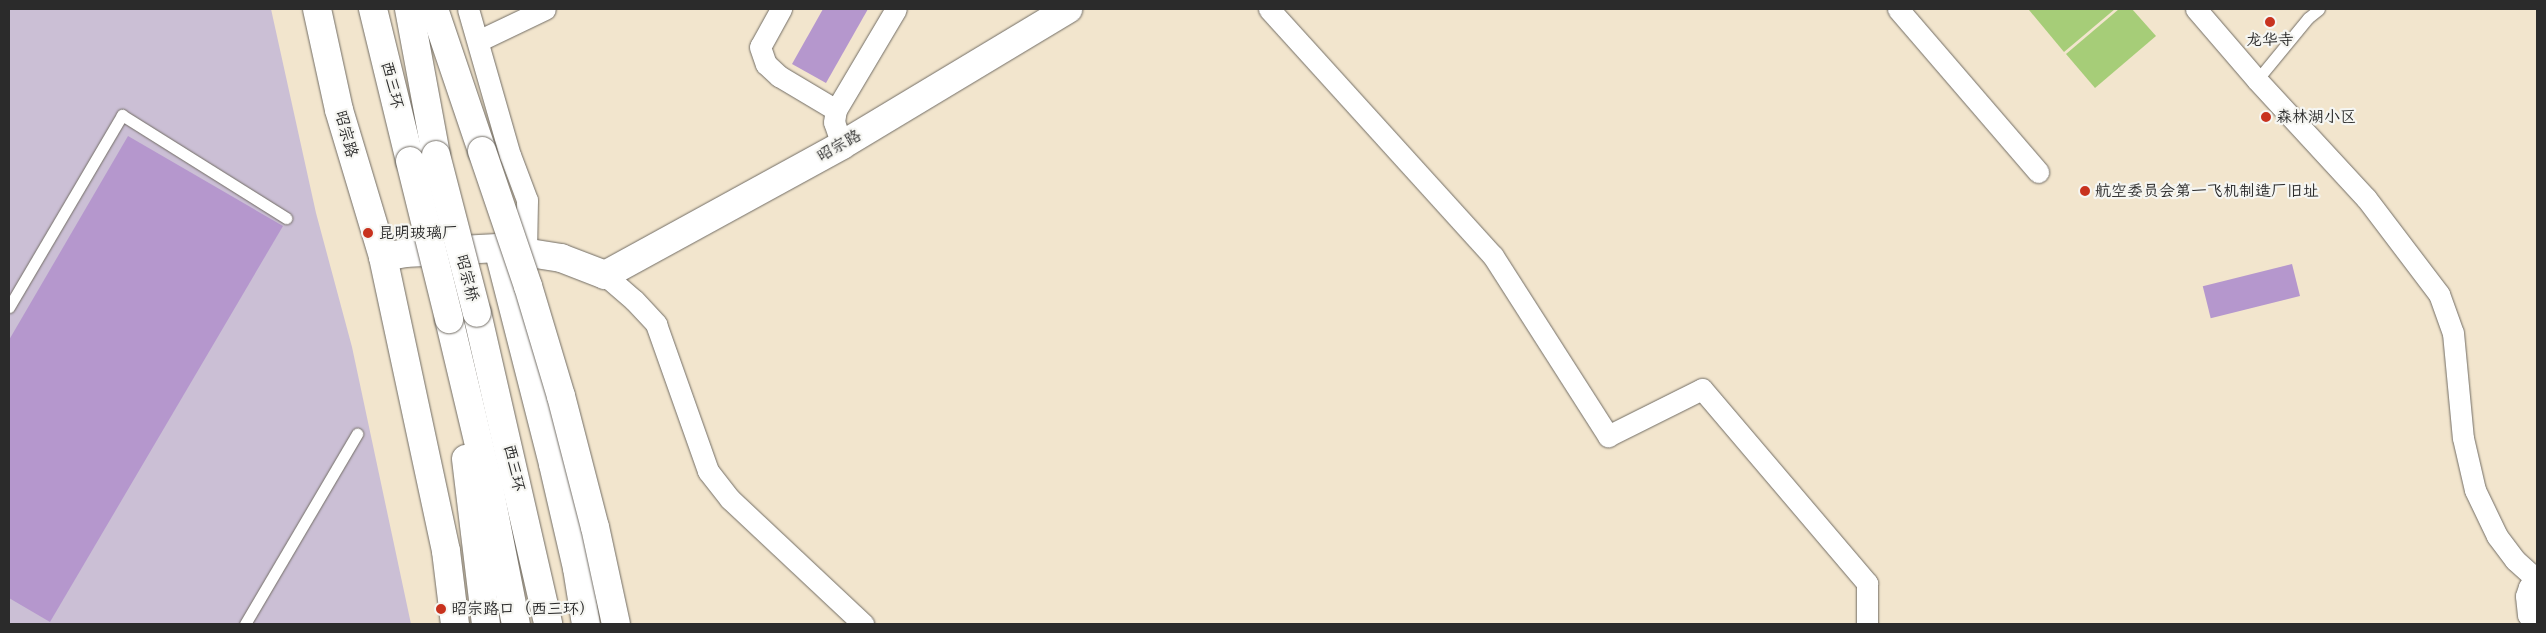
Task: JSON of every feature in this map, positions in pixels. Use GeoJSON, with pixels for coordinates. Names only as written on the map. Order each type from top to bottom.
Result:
{"type":"FeatureCollection","features":[{"type":"Feature","properties":{"kind":"main road","name":"昭宗路"},"geometry":{"type":"LineString","coordinates":[[317,9],[339,110],[383,257],[446,551],[455,624]]}},
{"type":"Feature","properties":{"kind":"main road","name":"西三环"},"geometry":{"type":"LineString","coordinates":[[373,9],[423,158]]}},
{"type":"Feature","properties":{"kind":"main road","name":"西三环"},"geometry":{"type":"LineString","coordinates":[[409,9],[423,158]]}},
{"type":"Feature","properties":{"kind":"main road"},"geometry":{"type":"LineString","coordinates":[[434,9],[528,286],[561,396],[595,527],[616,624]]}},
{"type":"Feature","properties":{"kind":"main road","name":"昭宗路"},"geometry":{"type":"LineString","coordinates":[[605,275],[842,144],[1068,9]]}},
{"type":"Feature","properties":{"kind":"main road","name":"昭宗桥"},"geometry":{"type":"LineString","coordinates":[[423,158],[477,313]]}},
{"type":"Feature","properties":{"kind":"main road","name":"昭宗桥"},"geometry":{"type":"LineString","coordinates":[[423,158],[449,319]]}},
{"type":"Feature","properties":{"kind":"main road"},"geometry":{"type":"LineString","coordinates":[[498,248],[554,464],[577,568],[586,624]]}},
{"type":"Feature","properties":{"kind":"main road"},"geometry":{"type":"LineString","coordinates":[[383,257],[405,253],[498,248],[561,258],[605,275]]}},
{"type":"Feature","properties":{"kind":"main road","name":"西三环"},"geometry":{"type":"LineString","coordinates":[[477,313],[548,624]]}},
{"type":"Feature","properties":{"kind":"main road"},"geometry":{"type":"LineString","coordinates":[[449,319],[486,624]]}},
{"type":"Feature","properties":{"kind":"main road","name":"西三环"},"geometry":{"type":"LineString","coordinates":[[449,319],[488,488],[516,624]]}},
{"type":"Feature","properties":{"kind":"street"},"geometry":{"type":"LineString","coordinates":[[468,9],[510,155],[526,200],[526,253]]}},
{"type":"Feature","properties":{"kind":"street"},"geometry":{"type":"LineString","coordinates":[[478,41],[545,9]]}},
{"type":"Feature","properties":{"kind":"street"},"geometry":{"type":"LineString","coordinates":[[781,9],[760,47],[766,64],[779,76],[836,110]]}},
{"type":"Feature","properties":{"kind":"street"},"geometry":{"type":"LineString","coordinates":[[842,144],[834,122],[836,110],[896,9]]}},
{"type":"Feature","properties":{"kind":"street"},"geometry":{"type":"LineString","coordinates":[[1269,9],[1493,256],[1608,436],[1702,389],[1867,583],[1867,624]]}},
{"type":"Feature","properties":{"kind":"street"},"geometry":{"type":"LineString","coordinates":[[1898,9],[2038,172]]}},
{"type":"Feature","properties":{"kind":"street"},"geometry":{"type":"LineString","coordinates":[[2196,9],[2257,80],[2366,198],[2439,294],[2453,333],[2463,438],[2474,490],[2497,536],[2515,560],[2536,579],[2526,596],[2528,616],[2534,624]]}},
{"type":"Feature","properties":{"kind":"street"},"geometry":{"type":"LineString","coordinates":[[605,275],[634,300],[656,324],[708,471],[730,498],[863,624]]}},
{"type":"Feature","properties":{"kind":"lane"},"geometry":{"type":"LineString","coordinates":[[2257,80],[2308,18],[2318,9]]}},
{"type":"Feature","properties":{"kind":"lane"},"geometry":{"type":"LineString","coordinates":[[9,307],[122,115],[286,218]]}},
{"type":"Feature","properties":{"kind":"lane"},"geometry":{"type":"LineString","coordinates":[[244,624],[357,434]]}},
{"type":"Feature","properties":{"kind":"shaded area"},"geometry":{"type":"Polygon","coordinates":[[[9,9],[271,9],[316,213],[352,347],[411,624],[9,624],[9,9]]]}},
{"type":"Feature","properties":{"kind":"green space"},"geometry":{"type":"Polygon","coordinates":[[[2115,9],[2064,52],[2029,10],[2115,9]]]}},
{"type":"Feature","properties":{"kind":"green space"},"geometry":{"type":"Polygon","coordinates":[[[2119,9],[2132,9],[2156,36],[2095,88],[2066,54],[2119,9]]]}},
{"type":"Feature","properties":{"kind":"building"},"geometry":{"type":"Polygon","coordinates":[[[823,9],[868,9],[826,83],[792,64],[823,9]]]}},
{"type":"Feature","properties":{"kind":"building"},"geometry":{"type":"Polygon","coordinates":[[[128,136],[283,226],[50,622],[9,598],[9,340],[128,136]]]}},
{"type":"Feature","properties":{"kind":"building"},"geometry":{"type":"Polygon","coordinates":[[[2292,264],[2300,296],[2211,318],[2203,286],[2292,264]]]}},
{"type":"Feature","properties":{"kind":"place","name":"龙华寺"},"geometry":{"type":"Point","coordinates":[2270,22]}},
{"type":"Feature","properties":{"kind":"place","name":"森林湖小区"},"geometry":{"type":"Point","coordinates":[2266,117]}},
{"type":"Feature","properties":{"kind":"place","name":"航空委员会第一飞机制造厂旧址"},"geometry":{"type":"Point","coordinates":[2085,191]}},
{"type":"Feature","properties":{"kind":"place","name":"昆明玻璃厂"},"geometry":{"type":"Point","coordinates":[368,233]}},
{"type":"Feature","properties":{"kind":"place","name":"昭宗路口（西三环）"},"geometry":{"type":"Point","coordinates":[441,609]}}]}
